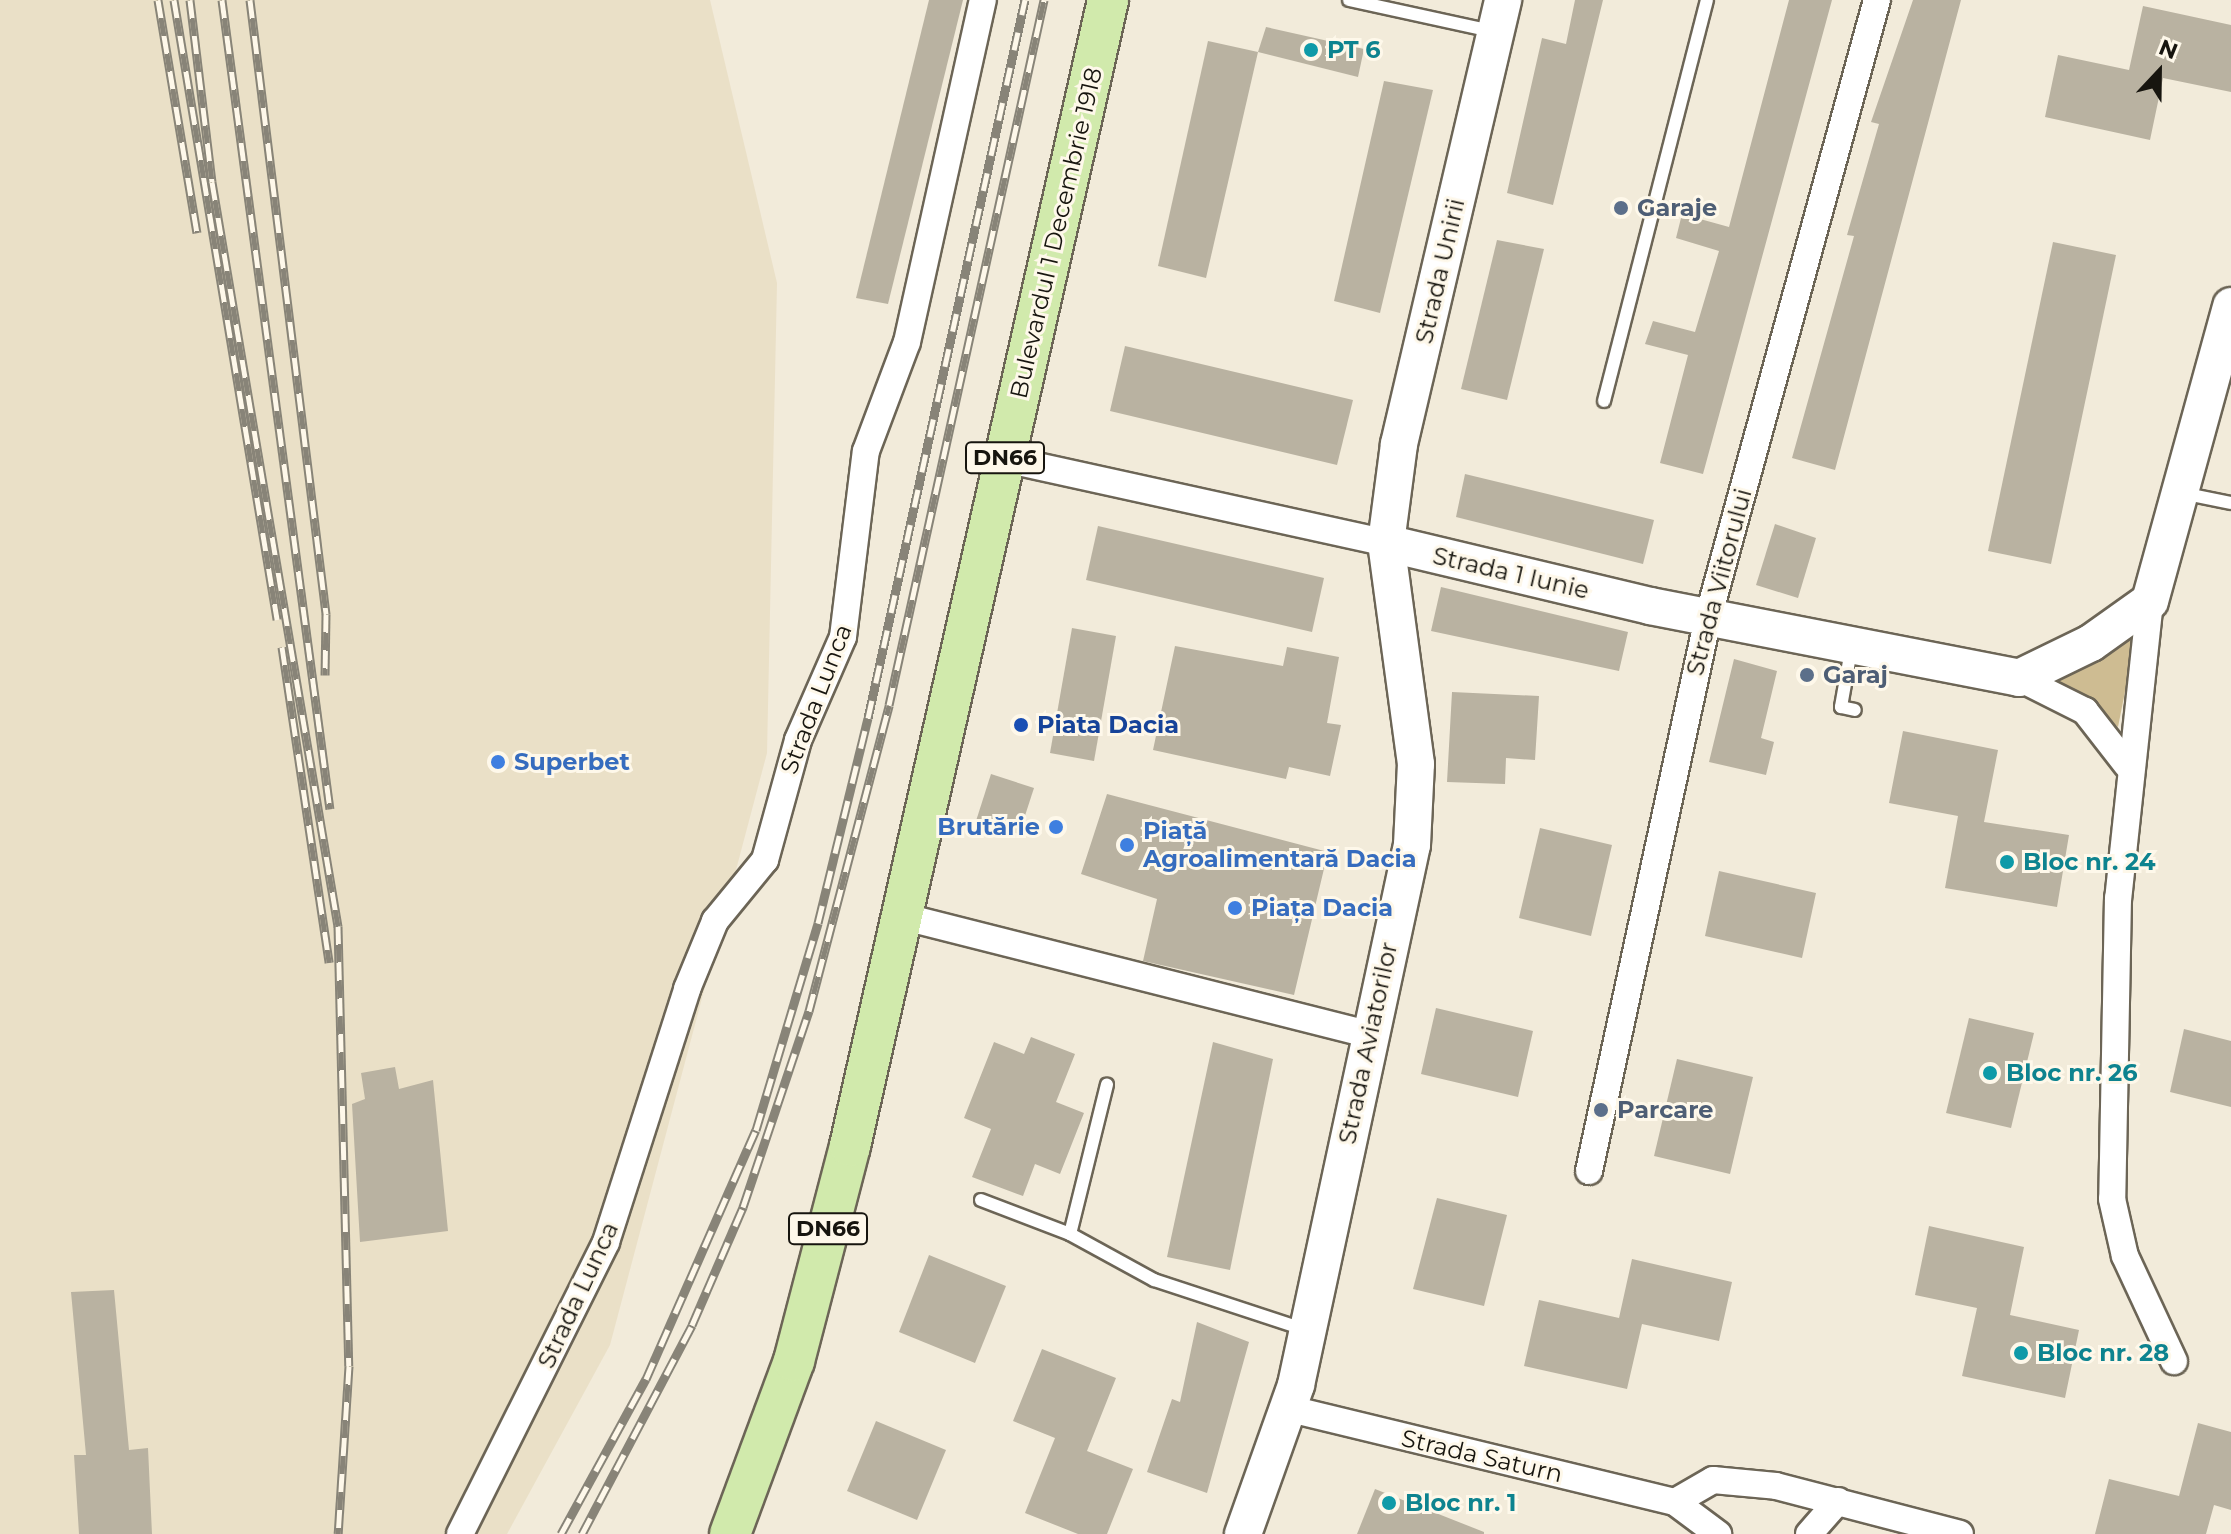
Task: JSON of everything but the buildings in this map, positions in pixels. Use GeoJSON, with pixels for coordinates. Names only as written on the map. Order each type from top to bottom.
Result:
{"type":"FeatureCollection","features":[{"type":"Feature","properties":{"kind":"main road","name":"Bulevardul 1 Decembrie 1918"},"geometry":{"type":"LineString","coordinates":[[730,1534],[794,1361],[901,916],[1108,0]]}},
{"type":"Feature","properties":{"kind":"street","name":"Strada Lunca"},"geometry":{"type":"LineString","coordinates":[[460,1534],[606,1242],[687,989],[715,921],[765,860],[798,740],[843,637],[866,451],[907,342],[983,0]]}},
{"type":"Feature","properties":{"kind":"street","name":"Strada Viitorului"},"geometry":{"type":"LineString","coordinates":[[1589,1171],[1708,618],[1877,0]]}},
{"type":"Feature","properties":{"kind":"street","name":"Strada Unirii"},"geometry":{"type":"LineString","coordinates":[[1386,543],[1399,444],[1499,16]]}},
{"type":"Feature","properties":{"kind":"street"},"geometry":{"type":"LineString","coordinates":[[2174,1361],[2125,1256],[2112,1199],[2114,977],[2127,765],[2150,601],[2231,306]]}},
{"type":"Feature","properties":{"kind":"street","name":"Strada 1 Iunie"},"geometry":{"type":"LineString","coordinates":[[1005,459],[1708,618],[2019,678],[2085,711],[2127,765]]}},
{"type":"Feature","properties":{"kind":"street","name":"Strada Aviatorilor"},"geometry":{"type":"LineString","coordinates":[[1243,1534],[1290,1409],[1417,806],[1386,543]]}},
{"type":"Feature","properties":{"kind":"street"},"geometry":{"type":"LineString","coordinates":[[2019,678],[2091,643],[2150,601]]}},
{"type":"Feature","properties":{"kind":"street"},"geometry":{"type":"LineString","coordinates":[[901,916],[1370,1035]]}},
{"type":"Feature","properties":{"kind":"street","name":"Strada Saturn"},"geometry":{"type":"LineString","coordinates":[[1290,1409],[1675,1502],[1718,1534]]}},
{"type":"Feature","properties":{"kind":"street"},"geometry":{"type":"LineString","coordinates":[[1675,1502],[1713,1480],[1838,1501],[1960,1534]]}},
{"type":"Feature","properties":{"kind":"street"},"geometry":{"type":"LineString","coordinates":[[1809,1534],[1838,1501]]}},
{"type":"Feature","properties":{"kind":"lane"},"geometry":{"type":"LineString","coordinates":[[1349,0],[1499,16]]}},
{"type":"Feature","properties":{"kind":"lane"},"geometry":{"type":"LineString","coordinates":[[1604,401],[1707,0]]}},
{"type":"Feature","properties":{"kind":"lane"},"geometry":{"type":"LineString","coordinates":[[2179,492],[2231,503]]}},
{"type":"Feature","properties":{"kind":"lane"},"geometry":{"type":"LineString","coordinates":[[1851,646],[1841,707],[1855,710]]}},
{"type":"Feature","properties":{"kind":"lane"},"geometry":{"type":"LineString","coordinates":[[1070,1234],[1107,1084]]}},
{"type":"Feature","properties":{"kind":"lane"},"geometry":{"type":"LineString","coordinates":[[981,1200],[1070,1234],[1154,1280],[1307,1330]]}},
{"type":"Feature","properties":{"kind":"shaded area"},"geometry":{"type":"Polygon","coordinates":[[[0,0],[710,0],[777,283],[767,753],[610,1345],[507,1534],[0,1534],[0,0]]]}},
{"type":"Feature","properties":{"kind":"shaded area"},"geometry":{"type":"Polygon","coordinates":[[[2138,626],[2118,727],[2048,673],[2138,626]]]}},
{"type":"Feature","properties":{"kind":"railway"},"geometry":{"type":"LineString","coordinates":[[158,0],[197,233]]}},
{"type":"Feature","properties":{"kind":"railway"},"geometry":{"type":"LineString","coordinates":[[174,0],[277,619]]}},
{"type":"Feature","properties":{"kind":"railway"},"geometry":{"type":"LineString","coordinates":[[190,0],[212,182],[338,926],[349,1366],[338,1534]]}},
{"type":"Feature","properties":{"kind":"railway"},"geometry":{"type":"LineString","coordinates":[[222,0],[330,809]]}},
{"type":"Feature","properties":{"kind":"railway"},"geometry":{"type":"LineString","coordinates":[[250,0],[326,614],[325,675]]}},
{"type":"Feature","properties":{"kind":"railway"},"geometry":{"type":"LineString","coordinates":[[561,1534],[646,1379],[756,1130],[818,923],[868,718],[1025,0]]}},
{"type":"Feature","properties":{"kind":"railway"},"geometry":{"type":"LineString","coordinates":[[582,1534],[692,1325],[743,1207],[809,1011],[889,705],[1044,0]]}},
{"type":"Feature","properties":{"kind":"railway"},"geometry":{"type":"LineString","coordinates":[[282,647],[329,963]]}},
{"type":"Feature","properties":{"kind":"place","name":"PT 6"},"geometry":{"type":"Point","coordinates":[1311,50]}},
{"type":"Feature","properties":{"kind":"place","name":"Garaje"},"geometry":{"type":"Point","coordinates":[1621,208]}},
{"type":"Feature","properties":{"kind":"place","name":"Garaj"},"geometry":{"type":"Point","coordinates":[1807,675]}},
{"type":"Feature","properties":{"kind":"place","name":"Piata Dacia"},"geometry":{"type":"Point","coordinates":[1021,725]}},
{"type":"Feature","properties":{"kind":"place","name":"Superbet"},"geometry":{"type":"Point","coordinates":[498,762]}},
{"type":"Feature","properties":{"kind":"place","name":"Brutărie"},"geometry":{"type":"Point","coordinates":[1056,827]}},
{"type":"Feature","properties":{"kind":"place","name":"Piață Agroalimentară Dacia"},"geometry":{"type":"Point","coordinates":[1127,845]}},
{"type":"Feature","properties":{"kind":"place","name":"Bloc nr. 24"},"geometry":{"type":"Point","coordinates":[2007,862]}},
{"type":"Feature","properties":{"kind":"place","name":"Piața Dacia"},"geometry":{"type":"Point","coordinates":[1235,908]}},
{"type":"Feature","properties":{"kind":"place","name":"Bloc nr. 26"},"geometry":{"type":"Point","coordinates":[1990,1073]}},
{"type":"Feature","properties":{"kind":"place","name":"Parcare"},"geometry":{"type":"Point","coordinates":[1601,1110]}},
{"type":"Feature","properties":{"kind":"place","name":"Bloc nr. 28"},"geometry":{"type":"Point","coordinates":[2021,1353]}},
{"type":"Feature","properties":{"kind":"place","name":"Bloc nr. 1"},"geometry":{"type":"Point","coordinates":[1389,1503]}}]}
